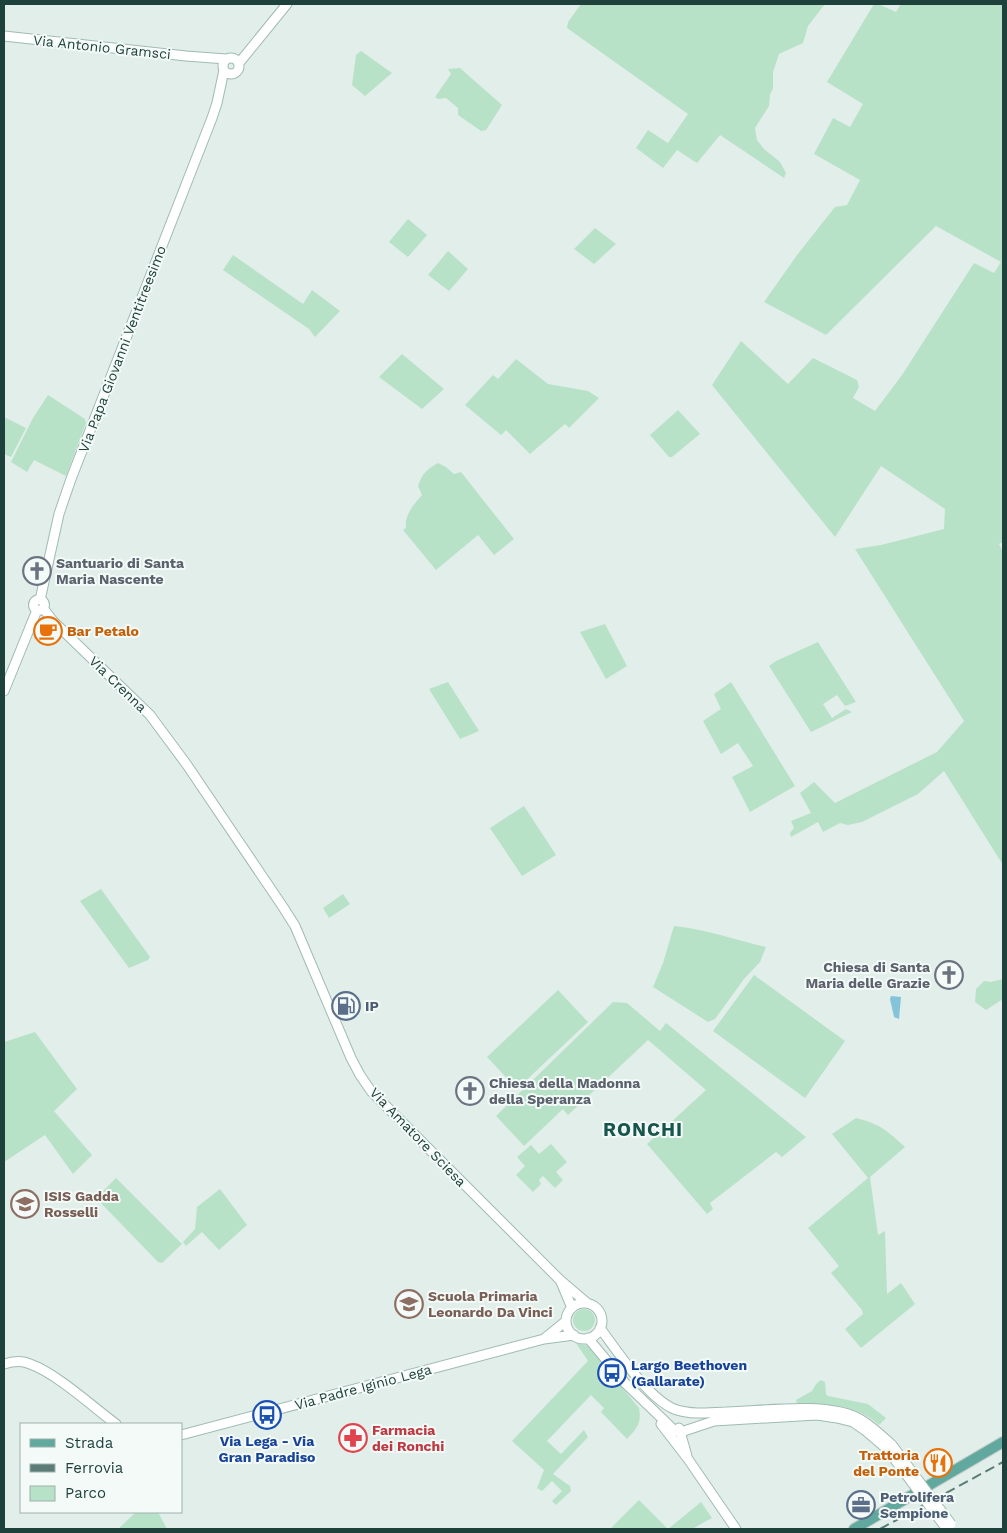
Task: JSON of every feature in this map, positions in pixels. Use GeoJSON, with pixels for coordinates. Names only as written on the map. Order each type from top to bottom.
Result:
{"type":"FeatureCollection","features":[{"type":"Feature","properties":{"kind":"main road"},"geometry":{"type":"LineString","coordinates":[[854,1529],[1003,1442]]}},
{"type":"Feature","properties":{"kind":"street"},"geometry":{"type":"LineString","coordinates":[[229,65],[253,44],[287,4]]}},
{"type":"Feature","properties":{"kind":"street","name":"Via Antonio Gramsci"},"geometry":{"type":"LineString","coordinates":[[4,36],[200,58],[229,65]]}},
{"type":"Feature","properties":{"kind":"street","name":"Via Papa Giovanni Ventitreesimo"},"geometry":{"type":"LineString","coordinates":[[4,691],[40,606],[59,514],[71,479],[217,103],[229,65]]}},
{"type":"Feature","properties":{"kind":"street","name":"Via Crenna"},"geometry":{"type":"LineString","coordinates":[[40,606],[53,621],[150,715],[187,764]]}},
{"type":"Feature","properties":{"kind":"street","name":"Via Amatore Sciesa"},"geometry":{"type":"LineString","coordinates":[[187,764],[295,926],[351,1058],[371,1091],[560,1280],[587,1303]]}},
{"type":"Feature","properties":{"kind":"street","name":"Via Amatore Sciesa"},"geometry":{"type":"LineString","coordinates":[[560,1280],[572,1308]]}},
{"type":"Feature","properties":{"kind":"street"},"geometry":{"type":"LineString","coordinates":[[587,1303],[598,1311],[602,1321],[596,1334],[588,1338],[580,1338],[574,1335],[568,1328],[566,1321],[572,1308],[579,1304],[587,1303]]}},
{"type":"Feature","properties":{"kind":"street","name":"Via Padre Iginio Lega"},"geometry":{"type":"LineString","coordinates":[[544,1339],[566,1321]]}},
{"type":"Feature","properties":{"kind":"street"},"geometry":{"type":"LineString","coordinates":[[600,1328],[629,1367],[644,1392],[676,1424],[681,1432],[688,1459]]}},
{"type":"Feature","properties":{"kind":"street","name":"Via Padre Iginio Lega"},"geometry":{"type":"LineString","coordinates":[[182,1435],[544,1339],[574,1335]]}},
{"type":"Feature","properties":{"kind":"street"},"geometry":{"type":"LineString","coordinates":[[588,1338],[688,1459],[736,1529]]}},
{"type":"Feature","properties":{"kind":"street"},"geometry":{"type":"LineString","coordinates":[[4,1364],[19,1361],[29,1363],[44,1370],[115,1423]]}},
{"type":"Feature","properties":{"kind":"street"},"geometry":{"type":"LineString","coordinates":[[629,1367],[660,1400],[674,1408],[688,1412],[713,1413],[818,1408],[856,1417],[870,1425],[889,1447],[950,1528]]}},
{"type":"Feature","properties":{"kind":"street"},"geometry":{"type":"LineString","coordinates":[[623,1381],[675,1431],[681,1432],[714,1421],[817,1415],[853,1422],[889,1447]]}},
{"type":"Feature","properties":{"kind":"street"},"geometry":{"type":"LineString","coordinates":[[685,1445],[694,1423],[688,1412]]}},
{"type":"Feature","properties":{"kind":"green space"},"geometry":{"type":"Polygon","coordinates":[[[581,4],[825,4],[808,26],[803,43],[779,54],[773,72],[773,88],[769,106],[755,128],[757,140],[764,149],[780,162],[786,173],[784,178],[720,135],[697,163],[677,150],[663,168],[636,148],[648,130],[668,143],[688,114],[567,28],[568,22],[581,4]]]}},
{"type":"Feature","properties":{"kind":"green space"},"geometry":{"type":"Polygon","coordinates":[[[874,4],[896,12],[901,4],[1003,4],[1003,542],[999,544],[1003,552],[1003,865],[944,771],[918,794],[862,822],[848,825],[840,823],[823,832],[818,822],[791,837],[790,833],[794,828],[791,821],[811,813],[800,793],[814,782],[835,803],[937,752],[964,721],[855,549],[881,545],[944,529],[945,509],[881,466],[835,537],[712,385],[741,341],[788,384],[813,358],[857,380],[859,387],[853,398],[875,411],[902,375],[974,263],[994,273],[1001,262],[936,226],[826,335],[764,302],[797,255],[835,207],[847,205],[860,180],[814,154],[833,118],[850,127],[863,104],[827,82],[874,4]]]}},
{"type":"Feature","properties":{"kind":"green space"},"geometry":{"type":"Polygon","coordinates":[[[361,51],[392,73],[365,96],[352,85],[356,55],[361,51]]]}},
{"type":"Feature","properties":{"kind":"green space"},"geometry":{"type":"Polygon","coordinates":[[[460,68],[502,105],[486,130],[481,131],[458,115],[458,108],[446,98],[438,99],[435,97],[451,74],[448,69],[460,68]]]}},
{"type":"Feature","properties":{"kind":"green space"},"geometry":{"type":"Polygon","coordinates":[[[408,219],[427,235],[408,257],[389,242],[408,219]]]}},
{"type":"Feature","properties":{"kind":"green space"},"geometry":{"type":"Polygon","coordinates":[[[595,228],[616,244],[594,264],[574,249],[595,228]]]}},
{"type":"Feature","properties":{"kind":"green space"},"geometry":{"type":"Polygon","coordinates":[[[448,251],[468,269],[449,291],[428,275],[448,251]]]}},
{"type":"Feature","properties":{"kind":"green space"},"geometry":{"type":"Polygon","coordinates":[[[233,255],[303,304],[312,290],[340,311],[315,337],[309,329],[223,270],[233,255]]]}},
{"type":"Feature","properties":{"kind":"green space"},"geometry":{"type":"Polygon","coordinates":[[[402,354],[444,389],[422,409],[379,377],[402,354]]]}},
{"type":"Feature","properties":{"kind":"green space"},"geometry":{"type":"Polygon","coordinates":[[[516,359],[548,384],[588,391],[599,398],[569,428],[565,424],[530,454],[506,430],[501,435],[465,405],[493,375],[498,379],[516,359]]]}},
{"type":"Feature","properties":{"kind":"green space"},"geometry":{"type":"Polygon","coordinates":[[[48,395],[85,419],[86,423],[66,476],[34,460],[27,472],[11,462],[33,418],[48,395]]]}},
{"type":"Feature","properties":{"kind":"green space"},"geometry":{"type":"Polygon","coordinates":[[[678,410],[700,434],[672,457],[669,457],[650,435],[678,410]]]}},
{"type":"Feature","properties":{"kind":"green space"},"geometry":{"type":"Polygon","coordinates":[[[4,417],[26,428],[11,457],[4,454],[4,417]]]}},
{"type":"Feature","properties":{"kind":"green space"},"geometry":{"type":"Polygon","coordinates":[[[438,463],[454,474],[461,472],[514,539],[494,555],[478,535],[436,570],[403,530],[406,528],[410,510],[422,495],[418,486],[421,478],[438,463]]]}},
{"type":"Feature","properties":{"kind":"green space"},"geometry":{"type":"Polygon","coordinates":[[[605,624],[627,666],[606,679],[580,632],[605,624]]]}},
{"type":"Feature","properties":{"kind":"green space"},"geometry":{"type":"Polygon","coordinates":[[[818,642],[856,702],[845,706],[837,695],[823,704],[832,718],[846,709],[852,712],[811,732],[769,666],[818,642]]]}},
{"type":"Feature","properties":{"kind":"green space"},"geometry":{"type":"Polygon","coordinates":[[[448,682],[479,731],[460,739],[429,689],[448,682]]]}},
{"type":"Feature","properties":{"kind":"green space"},"geometry":{"type":"Polygon","coordinates":[[[731,682],[795,786],[750,812],[732,777],[753,766],[738,743],[721,754],[703,721],[721,709],[714,694],[731,682]]]}},
{"type":"Feature","properties":{"kind":"green space"},"geometry":{"type":"Polygon","coordinates":[[[524,806],[556,855],[522,876],[490,828],[524,806]]]}},
{"type":"Feature","properties":{"kind":"green space"},"geometry":{"type":"Polygon","coordinates":[[[101,889],[150,957],[148,960],[129,968],[80,901],[101,889]]]}},
{"type":"Feature","properties":{"kind":"green space"},"geometry":{"type":"Polygon","coordinates":[[[343,894],[350,904],[329,918],[323,908],[343,894]]]}},
{"type":"Feature","properties":{"kind":"green space"},"geometry":{"type":"Polygon","coordinates":[[[674,926],[709,932],[766,947],[760,962],[744,979],[715,1019],[708,1022],[653,987],[663,963],[674,926]]]}},
{"type":"Feature","properties":{"kind":"green space"},"geometry":{"type":"Polygon","coordinates":[[[754,975],[845,1041],[805,1098],[713,1031],[754,975]]]}},
{"type":"Feature","properties":{"kind":"green space"},"geometry":{"type":"Polygon","coordinates":[[[1003,979],[1003,999],[986,1010],[975,1002],[976,989],[984,981],[991,982],[1003,979]]]}},
{"type":"Feature","properties":{"kind":"green space"},"geometry":{"type":"Polygon","coordinates":[[[558,990],[588,1022],[517,1089],[487,1057],[558,990]]]}},
{"type":"Feature","properties":{"kind":"green space"},"geometry":{"type":"Polygon","coordinates":[[[613,1002],[627,1003],[660,1031],[666,1023],[806,1137],[782,1157],[776,1152],[710,1203],[713,1209],[707,1214],[647,1144],[706,1090],[648,1040],[568,1115],[563,1109],[524,1146],[496,1116],[613,1002]]]}},
{"type":"Feature","properties":{"kind":"green space"},"geometry":{"type":"Polygon","coordinates":[[[35,1032],[77,1089],[54,1111],[92,1155],[73,1174],[45,1135],[4,1162],[4,1042],[35,1032]]]}},
{"type":"Feature","properties":{"kind":"green space"},"geometry":{"type":"Polygon","coordinates":[[[856,1118],[883,1129],[905,1147],[870,1177],[878,1235],[885,1231],[887,1294],[901,1283],[915,1304],[861,1348],[845,1329],[863,1314],[862,1310],[831,1273],[839,1266],[808,1228],[868,1178],[832,1134],[856,1118]]]}},
{"type":"Feature","properties":{"kind":"green space"},"geometry":{"type":"Polygon","coordinates":[[[551,1144],[567,1162],[556,1172],[563,1180],[555,1188],[543,1176],[539,1180],[541,1184],[533,1192],[516,1175],[525,1166],[517,1157],[531,1145],[539,1154],[551,1144]]]}},
{"type":"Feature","properties":{"kind":"green space"},"geometry":{"type":"Polygon","coordinates":[[[116,1178],[182,1244],[162,1263],[158,1262],[96,1198],[116,1178]]]}},
{"type":"Feature","properties":{"kind":"green space"},"geometry":{"type":"Polygon","coordinates":[[[220,1189],[247,1225],[219,1250],[202,1232],[186,1246],[183,1242],[195,1229],[197,1207],[220,1189]]]}},
{"type":"Feature","properties":{"kind":"green space"},"geometry":{"type":"Polygon","coordinates":[[[584,1309],[592,1312],[595,1320],[592,1328],[584,1331],[576,1328],[573,1320],[576,1312],[584,1309]]]}},
{"type":"Feature","properties":{"kind":"green space"},"geometry":{"type":"Polygon","coordinates":[[[576,1343],[588,1346],[639,1408],[640,1418],[636,1428],[627,1439],[601,1412],[604,1408],[591,1395],[547,1441],[561,1454],[584,1430],[588,1437],[553,1474],[570,1486],[571,1491],[556,1505],[552,1501],[562,1491],[552,1481],[542,1491],[537,1488],[544,1470],[512,1441],[588,1361],[576,1343]]]}},
{"type":"Feature","properties":{"kind":"green space"},"geometry":{"type":"Polygon","coordinates":[[[821,1380],[825,1382],[826,1394],[828,1396],[868,1404],[886,1418],[879,1425],[860,1413],[841,1406],[797,1403],[796,1400],[812,1391],[821,1380]]]}},
{"type":"Feature","properties":{"kind":"green space"},"geometry":{"type":"Polygon","coordinates":[[[639,1500],[668,1529],[610,1529],[639,1500]]]}},
{"type":"Feature","properties":{"kind":"green space"},"geometry":{"type":"Polygon","coordinates":[[[701,1502],[712,1518],[692,1529],[668,1529],[701,1502]]]}},
{"type":"Feature","properties":{"kind":"green space"},"geometry":{"type":"Polygon","coordinates":[[[135,1513],[159,1513],[167,1529],[118,1529],[135,1513]]]}},
{"type":"Feature","properties":{"kind":"water"},"geometry":{"type":"Polygon","coordinates":[[[891,996],[901,997],[899,1019],[894,1017],[891,996]]]}},
{"type":"Feature","properties":{"kind":"railway"},"geometry":{"type":"LineString","coordinates":[[880,1529],[1003,1462]]}},
{"type":"Feature","properties":{"kind":"place","name":"Santuario di Santa Maria Nascente"},"geometry":{"type":"Point","coordinates":[37,571]}},
{"type":"Feature","properties":{"kind":"place","name":"Bar Petalo"},"geometry":{"type":"Point","coordinates":[48,631]}},
{"type":"Feature","properties":{"kind":"place","name":"Chiesa di Santa Maria delle Grazie"},"geometry":{"type":"Point","coordinates":[949,975]}},
{"type":"Feature","properties":{"kind":"place","name":"IP"},"geometry":{"type":"Point","coordinates":[346,1006]}},
{"type":"Feature","properties":{"kind":"place","name":"Chiesa della Madonna della Speranza"},"geometry":{"type":"Point","coordinates":[470,1091]}},
{"type":"Feature","properties":{"kind":"place","name":"ISIS Gadda Rosselli"},"geometry":{"type":"Point","coordinates":[25,1204]}},
{"type":"Feature","properties":{"kind":"place","name":"Scuola Primaria Leonardo Da Vinci"},"geometry":{"type":"Point","coordinates":[409,1304]}},
{"type":"Feature","properties":{"kind":"place","name":"Largo Beethoven (Gallarate)"},"geometry":{"type":"Point","coordinates":[612,1373]}},
{"type":"Feature","properties":{"kind":"place","name":"Via Lega - Via Gran Paradiso"},"geometry":{"type":"Point","coordinates":[267,1415]}},
{"type":"Feature","properties":{"kind":"place","name":"Farmacia dei Ronchi"},"geometry":{"type":"Point","coordinates":[353,1438]}},
{"type":"Feature","properties":{"kind":"place","name":"Trattoria del Ponte"},"geometry":{"type":"Point","coordinates":[938,1463]}},
{"type":"Feature","properties":{"kind":"place","name":"Petrolifera Sempione"},"geometry":{"type":"Point","coordinates":[861,1505]}},
{"type":"Feature","properties":{"kind":"district","name":"RONCHI"},"geometry":{"type":"Point","coordinates":[643,1129]}}]}
